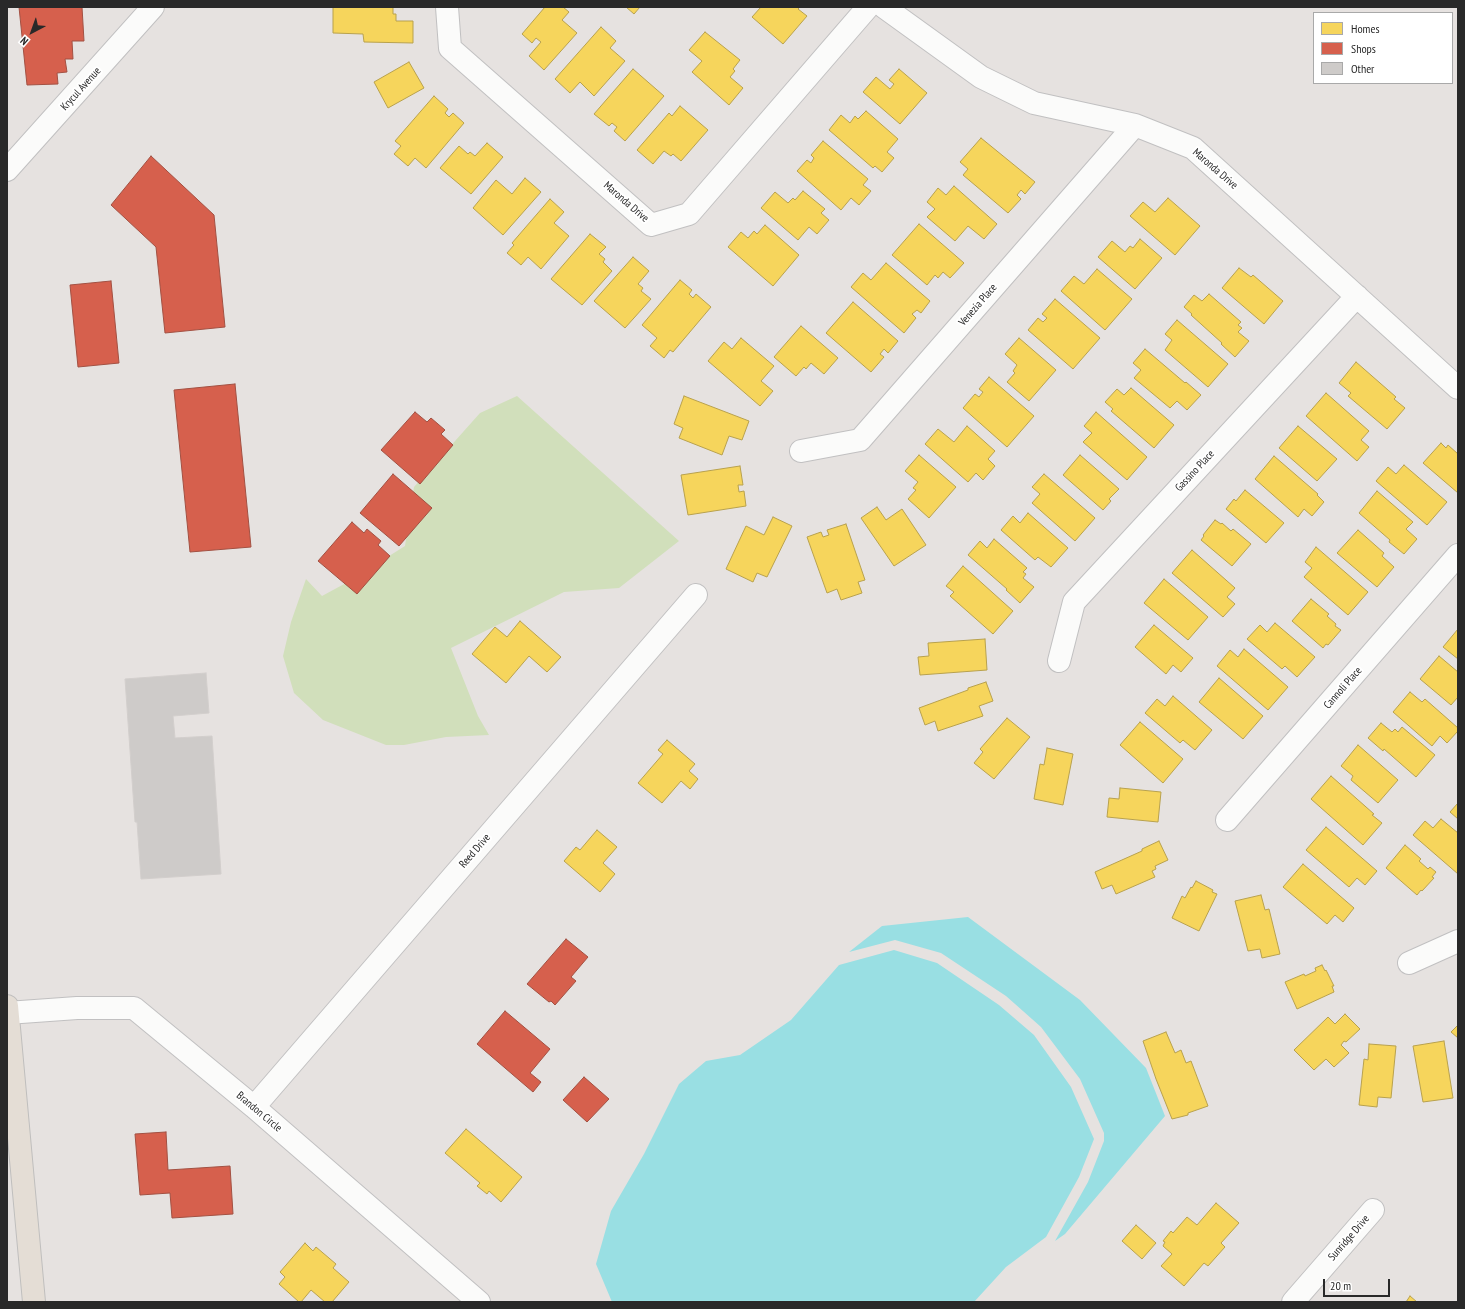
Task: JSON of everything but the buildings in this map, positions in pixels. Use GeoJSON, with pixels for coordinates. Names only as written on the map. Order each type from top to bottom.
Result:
{"type":"FeatureCollection","features":[{"type":"Feature","properties":{"kind":"main road"},"geometry":{"type":"LineString","coordinates":[[7,1011],[34,1302]]}},
{"type":"Feature","properties":{"kind":"street","name":"Krycul Avenue"},"geometry":{"type":"LineString","coordinates":[[7,170],[153,7]]}},
{"type":"Feature","properties":{"kind":"street","name":"Maronda Drive"},"geometry":{"type":"LineString","coordinates":[[447,7],[450,48],[652,225],[689,214],[868,7]]}},
{"type":"Feature","properties":{"kind":"street","name":"Maronda Drive"},"geometry":{"type":"LineString","coordinates":[[884,7],[980,77],[1034,103],[1135,124],[1193,148],[1458,388]]}},
{"type":"Feature","properties":{"kind":"street","name":"Venezia Place"},"geometry":{"type":"LineString","coordinates":[[801,451],[860,440],[1135,124]]}},
{"type":"Feature","properties":{"kind":"street","name":"Gassino Place"},"geometry":{"type":"LineString","coordinates":[[1059,661],[1074,602],[1357,296]]}},
{"type":"Feature","properties":{"kind":"street","name":"Cannoli Place"},"geometry":{"type":"LineString","coordinates":[[1227,820],[1458,555]]}},
{"type":"Feature","properties":{"kind":"street","name":"Reed Drive"},"geometry":{"type":"LineString","coordinates":[[254,1107],[696,596]]}},
{"type":"Feature","properties":{"kind":"street"},"geometry":{"type":"LineString","coordinates":[[1409,963],[1458,941]]}},
{"type":"Feature","properties":{"kind":"street","name":"Brandon Circle"},"geometry":{"type":"LineString","coordinates":[[7,1011],[77,1008],[134,1008],[254,1107],[479,1302]]}},
{"type":"Feature","properties":{"kind":"street","name":"Sunridge Drive"},"geometry":{"type":"LineString","coordinates":[[1293,1302],[1373,1210]]}},
{"type":"Feature","properties":{"kind":"green space"},"geometry":{"type":"Polygon","coordinates":[[[517,396],[679,541],[619,588],[564,592],[451,648],[478,716],[489,735],[446,737],[404,745],[386,745],[323,720],[294,693],[283,656],[291,622],[306,579],[322,596],[346,583],[405,546],[414,487],[480,413],[517,396]]]}},
{"type":"Feature","properties":{"kind":"water"},"geometry":{"type":"Polygon","coordinates":[[[968,917],[1080,1000],[1146,1068],[1165,1116],[1065,1234],[1055,1241],[1088,1182],[1104,1141],[1104,1133],[1080,1079],[1041,1027],[1006,996],[941,953],[895,940],[849,952],[882,926],[968,917]]]}},
{"type":"Feature","properties":{"kind":"water"},"geometry":{"type":"Polygon","coordinates":[[[894,950],[937,963],[999,1005],[1034,1035],[1071,1087],[1094,1139],[1079,1177],[1046,1237],[1006,1267],[974,1302],[612,1302],[596,1264],[611,1211],[644,1154],[679,1084],[706,1061],[740,1055],[791,1020],[839,965],[894,950]]]}}]}
